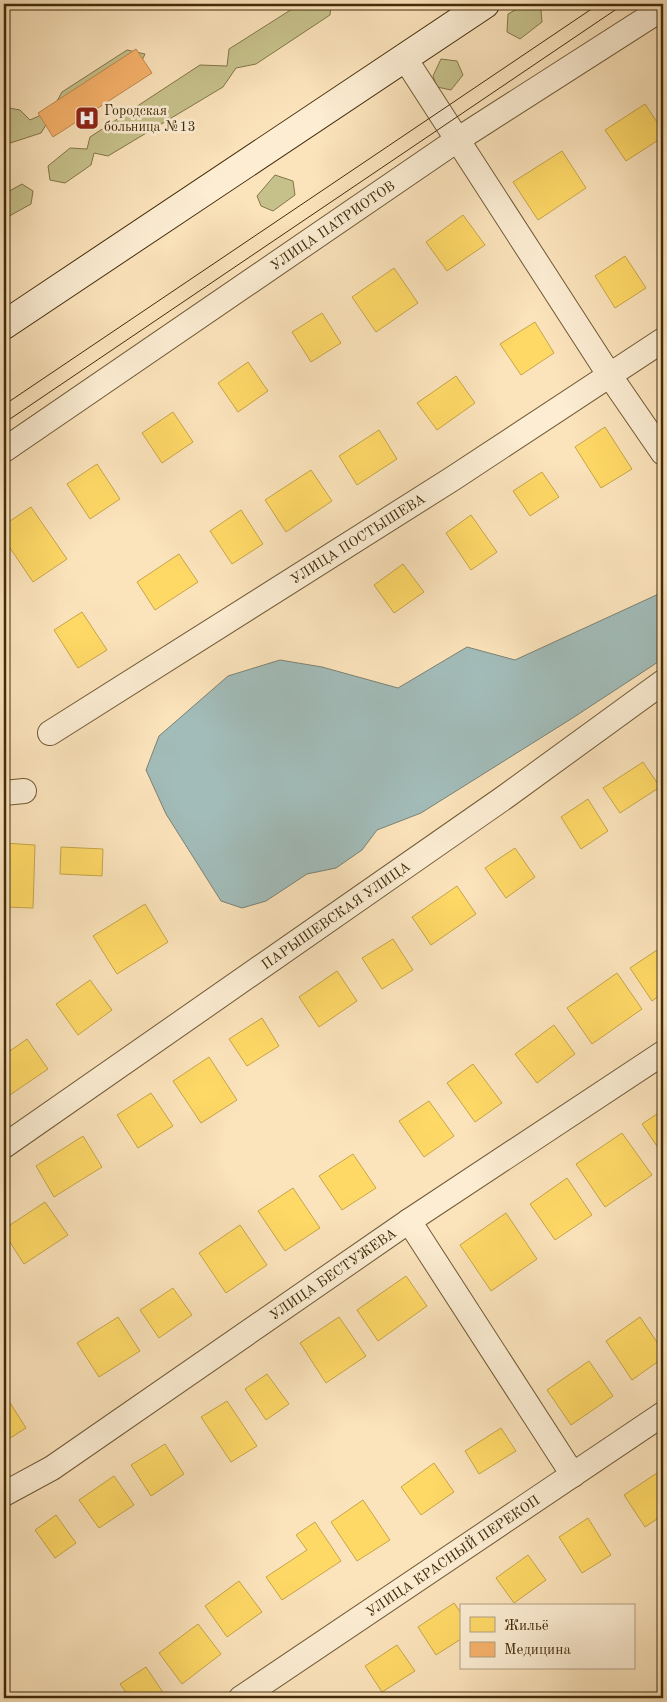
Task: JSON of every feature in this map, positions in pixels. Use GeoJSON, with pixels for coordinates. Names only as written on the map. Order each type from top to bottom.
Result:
{"type":"FeatureCollection","features":[{"type":"Feature","properties":{"kind":"main road"},"geometry":{"type":"LineString","coordinates":[[4,325],[485,4]]}},
{"type":"Feature","properties":{"kind":"street","name":"УЛИЦА ПАТРИОТОВ"},"geometry":{"type":"LineString","coordinates":[[4,450],[457,140],[663,8]]}},
{"type":"Feature","properties":{"kind":"street"},"geometry":{"type":"LineString","coordinates":[[404,57],[610,376],[663,453]]}},
{"type":"Feature","properties":{"kind":"street","name":"УЛИЦА ПОСТЫШЕВА"},"geometry":{"type":"LineString","coordinates":[[50,733],[444,484],[663,340]]}},
{"type":"Feature","properties":{"kind":"street","name":"ПАРЫШЕВСКАЯ УЛИЦА"},"geometry":{"type":"LineString","coordinates":[[4,1146],[505,797],[663,682]]}},
{"type":"Feature","properties":{"kind":"street","name":"УЛИЦА БЕСТУЖЕВА"},"geometry":{"type":"LineString","coordinates":[[4,1494],[52,1468],[409,1221],[663,1053]]}},
{"type":"Feature","properties":{"kind":"street"},"geometry":{"type":"LineString","coordinates":[[409,1221],[573,1475]]}},
{"type":"Feature","properties":{"kind":"street","name":"УЛИЦА КРАСНЫЙ ПЕРЕКОП"},"geometry":{"type":"LineString","coordinates":[[241,1698],[663,1414]]}},
{"type":"Feature","properties":{"kind":"shaded area"},"geometry":{"type":"Polygon","coordinates":[[[300,4],[331,4],[330,15],[256,64],[236,68],[223,87],[108,156],[94,153],[91,165],[65,183],[50,180],[48,166],[70,148],[87,149],[90,137],[200,65],[227,66],[229,49],[300,4]]]}},
{"type":"Feature","properties":{"kind":"shaded area"},"geometry":{"type":"Polygon","coordinates":[[[526,4],[541,10],[542,22],[520,39],[507,32],[508,14],[526,4]]]}},
{"type":"Feature","properties":{"kind":"shaded area"},"geometry":{"type":"Polygon","coordinates":[[[127,50],[145,54],[139,67],[52,115],[41,133],[4,145],[4,107],[20,110],[30,120],[52,110],[62,92],[127,50]]]}},
{"type":"Feature","properties":{"kind":"shaded area"},"geometry":{"type":"Polygon","coordinates":[[[441,59],[457,61],[463,75],[451,90],[437,87],[433,76],[441,59]]]}},
{"type":"Feature","properties":{"kind":"shaded area"},"geometry":{"type":"Polygon","coordinates":[[[275,175],[293,181],[295,195],[273,211],[261,206],[257,196],[275,175]]]}},
{"type":"Feature","properties":{"kind":"shaded area"},"geometry":{"type":"Polygon","coordinates":[[[22,184],[33,191],[31,204],[4,219],[4,194],[22,184]]]}},
{"type":"Feature","properties":{"kind":"water"},"geometry":{"type":"Polygon","coordinates":[[[663,592],[663,658],[571,719],[421,813],[377,830],[362,850],[336,868],[307,874],[266,901],[242,908],[221,901],[166,814],[146,770],[159,736],[228,676],[280,660],[322,667],[398,688],[467,647],[515,660],[663,592]]]}},
{"type":"Feature","properties":{"kind":"building: Жильё"},"geometry":{"type":"Polygon","coordinates":[[[645,104],[663,131],[663,137],[626,161],[605,130],[645,104]]]}},
{"type":"Feature","properties":{"kind":"building: Жильё"},"geometry":{"type":"Polygon","coordinates":[[[562,151],[586,188],[538,220],[513,182],[562,151]]]}},
{"type":"Feature","properties":{"kind":"building: Жильё"},"geometry":{"type":"Polygon","coordinates":[[[463,215],[485,245],[447,271],[426,242],[463,215]]]}},
{"type":"Feature","properties":{"kind":"building: Жильё"},"geometry":{"type":"Polygon","coordinates":[[[625,256],[646,288],[615,308],[595,276],[625,256]]]}},
{"type":"Feature","properties":{"kind":"building: Жильё"},"geometry":{"type":"Polygon","coordinates":[[[394,268],[418,303],[376,332],[352,297],[394,268]]]}},
{"type":"Feature","properties":{"kind":"building: Жильё"},"geometry":{"type":"Polygon","coordinates":[[[322,313],[341,343],[311,362],[292,332],[322,313]]]}},
{"type":"Feature","properties":{"kind":"building: Жильё"},"geometry":{"type":"Polygon","coordinates":[[[535,322],[554,353],[521,375],[500,344],[535,322]]]}},
{"type":"Feature","properties":{"kind":"building: Жильё"},"geometry":{"type":"Polygon","coordinates":[[[248,362],[268,391],[238,412],[218,383],[248,362]]]}},
{"type":"Feature","properties":{"kind":"building: Жильё"},"geometry":{"type":"Polygon","coordinates":[[[456,376],[475,403],[437,430],[417,403],[456,376]]]}},
{"type":"Feature","properties":{"kind":"building: Жильё"},"geometry":{"type":"Polygon","coordinates":[[[173,412],[193,442],[162,463],[142,433],[173,412]]]}},
{"type":"Feature","properties":{"kind":"building: Жильё"},"geometry":{"type":"Polygon","coordinates":[[[605,427],[632,469],[601,488],[575,447],[605,427]]]}},
{"type":"Feature","properties":{"kind":"building: Жильё"},"geometry":{"type":"Polygon","coordinates":[[[379,430],[397,459],[357,485],[339,456],[379,430]]]}},
{"type":"Feature","properties":{"kind":"building: Жильё"},"geometry":{"type":"Polygon","coordinates":[[[97,464],[120,499],[90,519],[67,484],[97,464]]]}},
{"type":"Feature","properties":{"kind":"building: Жильё"},"geometry":{"type":"Polygon","coordinates":[[[311,470],[332,501],[286,532],[265,500],[311,470]]]}},
{"type":"Feature","properties":{"kind":"building: Жильё"},"geometry":{"type":"Polygon","coordinates":[[[542,472],[559,497],[530,516],[513,491],[542,472]]]}},
{"type":"Feature","properties":{"kind":"building: Жильё"},"geometry":{"type":"Polygon","coordinates":[[[31,507],[67,559],[33,582],[4,539],[4,525],[31,507]]]}},
{"type":"Feature","properties":{"kind":"building: Жильё"},"geometry":{"type":"Polygon","coordinates":[[[241,510],[263,544],[232,564],[210,531],[241,510]]]}},
{"type":"Feature","properties":{"kind":"building: Жильё"},"geometry":{"type":"Polygon","coordinates":[[[471,515],[497,552],[471,570],[446,533],[471,515]]]}},
{"type":"Feature","properties":{"kind":"building: Жильё"},"geometry":{"type":"Polygon","coordinates":[[[179,554],[198,582],[155,610],[137,582],[179,554]]]}},
{"type":"Feature","properties":{"kind":"building: Жильё"},"geometry":{"type":"Polygon","coordinates":[[[403,564],[424,592],[394,613],[374,585],[403,564]]]}},
{"type":"Feature","properties":{"kind":"building: Жильё"},"geometry":{"type":"Polygon","coordinates":[[[82,612],[107,650],[78,668],[54,630],[82,612]]]}},
{"type":"Feature","properties":{"kind":"building: Жильё"},"geometry":{"type":"Polygon","coordinates":[[[643,762],[660,787],[620,813],[603,788],[643,762]]]}},
{"type":"Feature","properties":{"kind":"building: Жильё"},"geometry":{"type":"Polygon","coordinates":[[[588,799],[608,831],[581,849],[561,817],[588,799]]]}},
{"type":"Feature","properties":{"kind":"building: Жильё"},"geometry":{"type":"Polygon","coordinates":[[[4,843],[35,845],[33,908],[4,907],[4,843]]]}},
{"type":"Feature","properties":{"kind":"building: Жильё"},"geometry":{"type":"Polygon","coordinates":[[[61,847],[103,849],[102,876],[60,874],[61,847]]]}},
{"type":"Feature","properties":{"kind":"building: Жильё"},"geometry":{"type":"Polygon","coordinates":[[[515,848],[535,877],[506,898],[485,868],[515,848]]]}},
{"type":"Feature","properties":{"kind":"building: Жильё"},"geometry":{"type":"Polygon","coordinates":[[[457,886],[476,914],[431,945],[412,917],[457,886]]]}},
{"type":"Feature","properties":{"kind":"building: Жильё"},"geometry":{"type":"Polygon","coordinates":[[[145,904],[168,942],[117,974],[93,936],[145,904]]]}},
{"type":"Feature","properties":{"kind":"building: Жильё"},"geometry":{"type":"Polygon","coordinates":[[[393,939],[413,970],[382,989],[362,958],[393,939]]]}},
{"type":"Feature","properties":{"kind":"building: Жильё"},"geometry":{"type":"Polygon","coordinates":[[[663,946],[663,993],[652,1001],[630,968],[663,946]]]}},
{"type":"Feature","properties":{"kind":"building: Жильё"},"geometry":{"type":"Polygon","coordinates":[[[337,971],[357,1001],[319,1027],[299,997],[337,971]]]}},
{"type":"Feature","properties":{"kind":"building: Жильё"},"geometry":{"type":"Polygon","coordinates":[[[617,973],[642,1009],[592,1044],[567,1008],[617,973]]]}},
{"type":"Feature","properties":{"kind":"building: Жильё"},"geometry":{"type":"Polygon","coordinates":[[[90,980],[112,1010],[78,1035],[56,1004],[90,980]]]}},
{"type":"Feature","properties":{"kind":"building: Жильё"},"geometry":{"type":"Polygon","coordinates":[[[262,1018],[279,1046],[247,1066],[229,1039],[262,1018]]]}},
{"type":"Feature","properties":{"kind":"building: Жильё"},"geometry":{"type":"Polygon","coordinates":[[[554,1025],[575,1054],[537,1083],[515,1054],[554,1025]]]}},
{"type":"Feature","properties":{"kind":"building: Жильё"},"geometry":{"type":"Polygon","coordinates":[[[27,1039],[48,1069],[4,1099],[4,1055],[27,1039]]]}},
{"type":"Feature","properties":{"kind":"building: Жильё"},"geometry":{"type":"Polygon","coordinates":[[[209,1057],[237,1100],[201,1123],[173,1081],[209,1057]]]}},
{"type":"Feature","properties":{"kind":"building: Жильё"},"geometry":{"type":"Polygon","coordinates":[[[473,1064],[502,1103],[475,1122],[447,1083],[473,1064]]]}},
{"type":"Feature","properties":{"kind":"building: Жильё"},"geometry":{"type":"Polygon","coordinates":[[[151,1093],[173,1126],[138,1148],[117,1115],[151,1093]]]}},
{"type":"Feature","properties":{"kind":"building: Жильё"},"geometry":{"type":"Polygon","coordinates":[[[429,1101],[454,1136],[424,1157],[399,1121],[429,1101]]]}},
{"type":"Feature","properties":{"kind":"building: Жильё"},"geometry":{"type":"Polygon","coordinates":[[[663,1110],[663,1155],[642,1124],[663,1110]]]}},
{"type":"Feature","properties":{"kind":"building: Жильё"},"geometry":{"type":"Polygon","coordinates":[[[622,1133],[652,1175],[605,1207],[576,1164],[622,1133]]]}},
{"type":"Feature","properties":{"kind":"building: Жильё"},"geometry":{"type":"Polygon","coordinates":[[[83,1136],[102,1167],[54,1197],[36,1166],[83,1136]]]}},
{"type":"Feature","properties":{"kind":"building: Жильё"},"geometry":{"type":"Polygon","coordinates":[[[353,1154],[376,1188],[342,1210],[319,1176],[353,1154]]]}},
{"type":"Feature","properties":{"kind":"building: Жильё"},"geometry":{"type":"Polygon","coordinates":[[[567,1178],[592,1215],[555,1240],[530,1204],[567,1178]]]}},
{"type":"Feature","properties":{"kind":"building: Жильё"},"geometry":{"type":"Polygon","coordinates":[[[293,1188],[320,1228],[285,1251],[258,1211],[293,1188]]]}},
{"type":"Feature","properties":{"kind":"building: Жильё"},"geometry":{"type":"Polygon","coordinates":[[[45,1202],[68,1235],[24,1264],[4,1233],[4,1229],[45,1202]]]}},
{"type":"Feature","properties":{"kind":"building: Жильё"},"geometry":{"type":"Polygon","coordinates":[[[506,1213],[537,1259],[491,1291],[460,1245],[506,1213]]]}},
{"type":"Feature","properties":{"kind":"building: Жильё"},"geometry":{"type":"Polygon","coordinates":[[[240,1225],[267,1265],[226,1293],[199,1253],[240,1225]]]}},
{"type":"Feature","properties":{"kind":"building: Жильё"},"geometry":{"type":"Polygon","coordinates":[[[406,1276],[427,1306],[378,1341],[357,1310],[406,1276]]]}},
{"type":"Feature","properties":{"kind":"building: Жильё"},"geometry":{"type":"Polygon","coordinates":[[[173,1288],[192,1315],[159,1338],[140,1310],[173,1288]]]}},
{"type":"Feature","properties":{"kind":"building: Жильё"},"geometry":{"type":"Polygon","coordinates":[[[118,1317],[140,1351],[99,1377],[77,1343],[118,1317]]]}},
{"type":"Feature","properties":{"kind":"building: Жильё"},"geometry":{"type":"Polygon","coordinates":[[[339,1317],[366,1356],[326,1383],[300,1343],[339,1317]]]}},
{"type":"Feature","properties":{"kind":"building: Жильё"},"geometry":{"type":"Polygon","coordinates":[[[640,1317],[663,1351],[663,1358],[632,1380],[606,1341],[640,1317]]]}},
{"type":"Feature","properties":{"kind":"building: Жильё"},"geometry":{"type":"Polygon","coordinates":[[[589,1361],[613,1396],[571,1425],[547,1390],[589,1361]]]}},
{"type":"Feature","properties":{"kind":"building: Жильё"},"geometry":{"type":"Polygon","coordinates":[[[267,1374],[289,1404],[266,1420],[245,1389],[267,1374]]]}},
{"type":"Feature","properties":{"kind":"building: Жильё"},"geometry":{"type":"Polygon","coordinates":[[[7,1398],[26,1428],[4,1442],[4,1400],[7,1398]]]}},
{"type":"Feature","properties":{"kind":"building: Жильё"},"geometry":{"type":"Polygon","coordinates":[[[227,1401],[257,1446],[231,1462],[201,1417],[227,1401]]]}},
{"type":"Feature","properties":{"kind":"building: Жильё"},"geometry":{"type":"Polygon","coordinates":[[[501,1428],[516,1451],[479,1474],[465,1451],[501,1428]]]}},
{"type":"Feature","properties":{"kind":"building: Жильё"},"geometry":{"type":"Polygon","coordinates":[[[165,1444],[184,1474],[151,1496],[131,1465],[165,1444]]]}},
{"type":"Feature","properties":{"kind":"building: Жильё"},"geometry":{"type":"Polygon","coordinates":[[[434,1463],[454,1492],[421,1515],[401,1487],[434,1463]]]}},
{"type":"Feature","properties":{"kind":"building: Жильё"},"geometry":{"type":"Polygon","coordinates":[[[657,1473],[663,1482],[663,1515],[645,1527],[624,1495],[657,1473]]]}},
{"type":"Feature","properties":{"kind":"building: Жильё"},"geometry":{"type":"Polygon","coordinates":[[[114,1476],[134,1505],[99,1528],[79,1500],[114,1476]]]}},
{"type":"Feature","properties":{"kind":"building: Жильё"},"geometry":{"type":"Polygon","coordinates":[[[363,1500],[390,1540],[357,1561],[331,1522],[363,1500]]]}},
{"type":"Feature","properties":{"kind":"building: Жильё"},"geometry":{"type":"Polygon","coordinates":[[[56,1515],[76,1543],[55,1558],[35,1530],[56,1515]]]}},
{"type":"Feature","properties":{"kind":"building: Жильё"},"geometry":{"type":"Polygon","coordinates":[[[588,1518],[611,1555],[582,1573],[559,1537],[588,1518]]]}},
{"type":"Feature","properties":{"kind":"building: Жильё"},"geometry":{"type":"Polygon","coordinates":[[[315,1522],[341,1561],[282,1600],[266,1577],[307,1550],[296,1535],[315,1522]]]}},
{"type":"Feature","properties":{"kind":"building: Жильё"},"geometry":{"type":"Polygon","coordinates":[[[528,1555],[546,1580],[514,1603],[496,1578],[528,1555]]]}},
{"type":"Feature","properties":{"kind":"building: Жильё"},"geometry":{"type":"Polygon","coordinates":[[[4,1578],[9,1597],[4,1598],[4,1578]]]}},
{"type":"Feature","properties":{"kind":"building: Жильё"},"geometry":{"type":"Polygon","coordinates":[[[239,1581],[262,1612],[227,1637],[205,1606],[239,1581]]]}},
{"type":"Feature","properties":{"kind":"building: Жильё"},"geometry":{"type":"Polygon","coordinates":[[[454,1603],[460,1612],[460,1640],[436,1655],[418,1627],[454,1603]]]}},
{"type":"Feature","properties":{"kind":"building: Жильё"},"geometry":{"type":"Polygon","coordinates":[[[198,1624],[221,1654],[182,1684],[159,1653],[198,1624]]]}},
{"type":"Feature","properties":{"kind":"building: Жильё"},"geometry":{"type":"Polygon","coordinates":[[[397,1645],[415,1671],[382,1692],[365,1666],[397,1645]]]}},
{"type":"Feature","properties":{"kind":"building: Жильё"},"geometry":{"type":"Polygon","coordinates":[[[146,1667],[164,1694],[158,1698],[130,1698],[120,1684],[146,1667]]]}},
{"type":"Feature","properties":{"kind":"building: Медицина"},"geometry":{"type":"Polygon","coordinates":[[[136,49],[152,73],[53,137],[38,113],[136,49]]]}},
{"type":"Feature","properties":{"kind":"tram line"},"geometry":{"type":"LineString","coordinates":[[4,405],[599,4]]}},
{"type":"Feature","properties":{"kind":"tram line"},"geometry":{"type":"LineString","coordinates":[[4,423],[624,4]]}},
{"type":"Feature","properties":{"kind":"place","name":"Городская больница №13"},"geometry":{"type":"Point","coordinates":[87,118]}}]}
